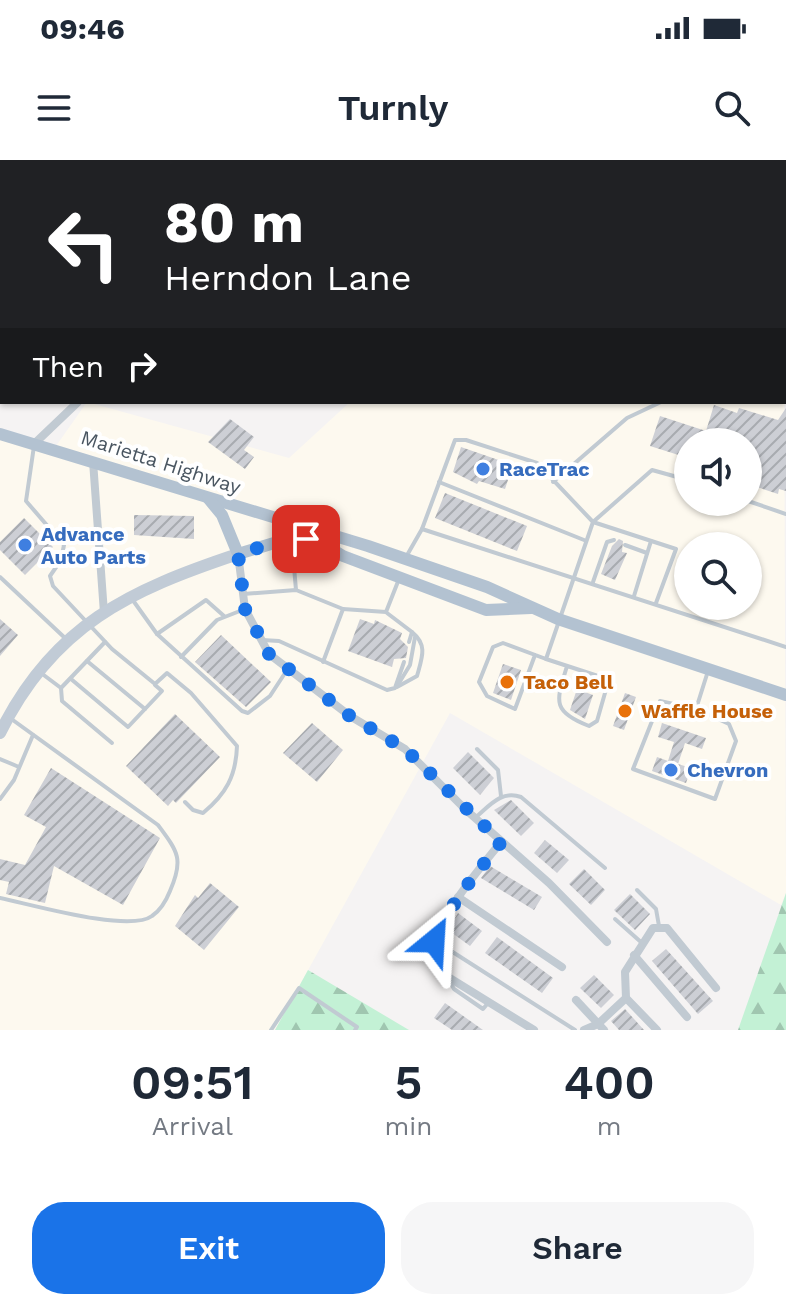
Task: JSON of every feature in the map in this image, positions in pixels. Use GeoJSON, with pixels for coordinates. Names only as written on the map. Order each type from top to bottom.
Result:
{"type":"FeatureCollection","features":[{"type":"Feature","properties":{"kind":"main road","name":"Marietta Highway"},"geometry":{"type":"LineString","coordinates":[[0,434],[368,546],[487,587],[558,619],[786,695]]}},
{"type":"Feature","properties":{"kind":"main road"},"geometry":{"type":"LineString","coordinates":[[208,498],[222,515],[238,554]]}},
{"type":"Feature","properties":{"kind":"main road","name":"Marietta Highway"},"geometry":{"type":"LineString","coordinates":[[0,733],[39,671],[67,640],[88,623],[166,578],[291,540],[368,546]]}},
{"type":"Feature","properties":{"kind":"main road","name":"Marietta Highway"},"geometry":{"type":"LineString","coordinates":[[317,540],[343,556],[486,610],[534,608]]}},
{"type":"Feature","properties":{"kind":"street"},"geometry":{"type":"LineString","coordinates":[[34,444],[76,404]]}},
{"type":"Feature","properties":{"kind":"street"},"geometry":{"type":"LineString","coordinates":[[93,461],[104,613]]}},
{"type":"Feature","properties":{"kind":"street"},"geometry":{"type":"LineString","coordinates":[[238,554],[245,609],[269,654],[350,716],[405,749],[475,818],[557,890],[607,942]]}},
{"type":"Feature","properties":{"kind":"street"},"geometry":{"type":"LineString","coordinates":[[501,842],[458,897],[434,941],[431,953],[448,977],[534,1030]]}},
{"type":"Feature","properties":{"kind":"street"},"geometry":{"type":"LineString","coordinates":[[458,897],[562,967]]}},
{"type":"Feature","properties":{"kind":"street"},"geometry":{"type":"LineString","coordinates":[[657,1030],[626,998],[625,972],[653,928],[667,928],[716,988]]}},
{"type":"Feature","properties":{"kind":"street"},"geometry":{"type":"LineString","coordinates":[[634,955],[687,1017]]}},
{"type":"Feature","properties":{"kind":"street"},"geometry":{"type":"LineString","coordinates":[[584,1030],[601,1027],[626,998]]}},
{"type":"Feature","properties":{"kind":"street"},"geometry":{"type":"LineString","coordinates":[[576,1000],[601,1027]]}},
{"type":"Feature","properties":{"kind":"lane"},"geometry":{"type":"LineString","coordinates":[[553,482],[627,418],[657,404]]}},
{"type":"Feature","properties":{"kind":"lane"},"geometry":{"type":"LineString","coordinates":[[405,560],[422,529],[448,451],[455,440],[466,440],[537,463],[593,522],[676,549],[656,604]]}},
{"type":"Feature","properties":{"kind":"lane"},"geometry":{"type":"LineString","coordinates":[[34,444],[26,501],[64,545],[61,560],[49,579],[105,642],[162,691],[128,727],[71,679]]}},
{"type":"Feature","properties":{"kind":"lane"},"geometry":{"type":"LineString","coordinates":[[546,659],[584,540],[593,522],[652,470],[674,476]]}},
{"type":"Feature","properties":{"kind":"lane"},"geometry":{"type":"LineString","coordinates":[[439,482],[584,540]]}},
{"type":"Feature","properties":{"kind":"lane"},"geometry":{"type":"LineString","coordinates":[[762,506],[786,514]]}},
{"type":"Feature","properties":{"kind":"lane"},"geometry":{"type":"LineString","coordinates":[[422,529],[786,647]]}},
{"type":"Feature","properties":{"kind":"lane"},"geometry":{"type":"LineString","coordinates":[[291,540],[296,590]]}},
{"type":"Feature","properties":{"kind":"lane"},"geometry":{"type":"LineString","coordinates":[[593,583],[601,552],[607,542],[614,540]]}},
{"type":"Feature","properties":{"kind":"lane"},"geometry":{"type":"LineString","coordinates":[[634,597],[651,541]]}},
{"type":"Feature","properties":{"kind":"lane"},"geometry":{"type":"LineString","coordinates":[[625,545],[647,553]]}},
{"type":"Feature","properties":{"kind":"lane"},"geometry":{"type":"LineString","coordinates":[[0,577],[67,640]]}},
{"type":"Feature","properties":{"kind":"lane"},"geometry":{"type":"LineString","coordinates":[[386,612],[400,577]]}},
{"type":"Feature","properties":{"kind":"lane"},"geometry":{"type":"LineString","coordinates":[[243,594],[296,590],[343,609],[386,612],[412,632],[423,647],[417,676],[387,690],[279,641],[260,640]]}},
{"type":"Feature","properties":{"kind":"lane"},"geometry":{"type":"LineString","coordinates":[[130,597],[157,634],[248,713],[270,696],[287,670]]}},
{"type":"Feature","properties":{"kind":"lane"},"geometry":{"type":"LineString","coordinates":[[157,634],[206,600],[224,616]]}},
{"type":"Feature","properties":{"kind":"lane"},"geometry":{"type":"LineString","coordinates":[[181,657],[224,616],[245,609]]}},
{"type":"Feature","properties":{"kind":"lane"},"geometry":{"type":"LineString","coordinates":[[323,662],[343,609]]}},
{"type":"Feature","properties":{"kind":"lane"},"geometry":{"type":"LineString","coordinates":[[409,642],[412,632]]}},
{"type":"Feature","properties":{"kind":"lane"},"geometry":{"type":"LineString","coordinates":[[395,688],[410,665],[416,644],[412,632]]}},
{"type":"Feature","properties":{"kind":"lane"},"geometry":{"type":"LineString","coordinates":[[61,688],[105,642]]}},
{"type":"Feature","properties":{"kind":"lane"},"geometry":{"type":"LineString","coordinates":[[535,655],[515,709],[487,696],[479,682],[493,647],[503,643],[601,677],[607,686],[597,721],[589,726],[572,720],[561,711],[557,701],[567,666]]}},
{"type":"Feature","properties":{"kind":"lane"},"geometry":{"type":"LineString","coordinates":[[87,661],[145,709]]}},
{"type":"Feature","properties":{"kind":"lane"},"geometry":{"type":"LineString","coordinates":[[395,688],[404,662]]}},
{"type":"Feature","properties":{"kind":"lane"},"geometry":{"type":"LineString","coordinates":[[696,709],[709,669]]}},
{"type":"Feature","properties":{"kind":"lane"},"geometry":{"type":"LineString","coordinates":[[39,671],[61,688],[62,701],[112,743]]}},
{"type":"Feature","properties":{"kind":"lane"},"geometry":{"type":"LineString","coordinates":[[155,684],[167,673],[191,693],[237,746],[235,770],[226,791],[203,813],[193,810],[185,802]]}},
{"type":"Feature","properties":{"kind":"lane"},"geometry":{"type":"LineString","coordinates":[[660,701],[696,709],[729,724],[734,730],[736,741],[715,799],[633,769],[660,701]]}},
{"type":"Feature","properties":{"kind":"lane"},"geometry":{"type":"LineString","coordinates":[[0,898],[124,922],[150,918],[164,905],[180,867],[175,848],[158,825],[8,716]]}},
{"type":"Feature","properties":{"kind":"lane"},"geometry":{"type":"LineString","coordinates":[[0,799],[5,797],[33,735]]}},
{"type":"Feature","properties":{"kind":"lane"},"geometry":{"type":"LineString","coordinates":[[477,749],[498,770],[501,796]]}},
{"type":"Feature","properties":{"kind":"lane"},"geometry":{"type":"LineString","coordinates":[[0,759],[19,767]]}},
{"type":"Feature","properties":{"kind":"lane"},"geometry":{"type":"LineString","coordinates":[[475,818],[501,796],[513,794],[521,797],[605,868]]}},
{"type":"Feature","properties":{"kind":"lane"},"geometry":{"type":"LineString","coordinates":[[637,890],[656,909],[659,928]]}},
{"type":"Feature","properties":{"kind":"lane"},"geometry":{"type":"LineString","coordinates":[[615,919],[642,943]]}},
{"type":"Feature","properties":{"kind":"lane"},"geometry":{"type":"LineString","coordinates":[[434,941],[575,1030]]}},
{"type":"Feature","properties":{"kind":"lane"},"geometry":{"type":"LineString","coordinates":[[271,1030],[299,988],[357,1027],[355,1030]]}},
{"type":"Feature","properties":{"kind":"shaded area"},"geometry":{"type":"Polygon","coordinates":[[[86,404],[289,458],[348,404],[784,404],[786,893],[781,905],[450,713],[275,1030],[0,1030],[0,432],[56,446],[86,404]]]}},
{"type":"Feature","properties":{"kind":"green space"},"geometry":{"type":"Polygon","coordinates":[[[786,893],[786,1030],[738,1030],[786,893]]]}},
{"type":"Feature","properties":{"kind":"green space"},"geometry":{"type":"Polygon","coordinates":[[[308,970],[409,1030],[275,1030],[308,970]]]}},
{"type":"Feature","properties":{"kind":"building"},"geometry":{"type":"Polygon","coordinates":[[[714,405],[737,413],[739,408],[778,420],[786,408],[786,491],[779,489],[778,494],[762,489],[762,428],[707,428],[714,405]]]}},
{"type":"Feature","properties":{"kind":"building"},"geometry":{"type":"Polygon","coordinates":[[[660,416],[697,428],[674,428],[674,454],[650,446],[660,416]]]}},
{"type":"Feature","properties":{"kind":"building"},"geometry":{"type":"Polygon","coordinates":[[[230,419],[254,437],[244,450],[254,457],[245,469],[208,442],[230,419]]]}},
{"type":"Feature","properties":{"kind":"building","name":"RaceTrac"},"geometry":{"type":"Polygon","coordinates":[[[461,447],[513,465],[505,489],[479,481],[477,484],[453,472],[461,447]]]}},
{"type":"Feature","properties":{"kind":"building"},"geometry":{"type":"Polygon","coordinates":[[[445,493],[527,526],[517,551],[435,518],[445,493]]]}},
{"type":"Feature","properties":{"kind":"building"},"geometry":{"type":"Polygon","coordinates":[[[134,515],[194,516],[194,539],[134,535],[134,515]]]}},
{"type":"Feature","properties":{"kind":"building","name":"Advance Auto Parts"},"geometry":{"type":"Polygon","coordinates":[[[24,518],[53,547],[25,575],[0,550],[0,542],[24,518]]]}},
{"type":"Feature","properties":{"kind":"building"},"geometry":{"type":"Polygon","coordinates":[[[619,539],[623,541],[622,552],[627,553],[615,580],[601,574],[612,546],[619,539]]]}},
{"type":"Feature","properties":{"kind":"building"},"geometry":{"type":"Polygon","coordinates":[[[0,619],[18,635],[0,656],[0,619]]]}},
{"type":"Feature","properties":{"kind":"building"},"geometry":{"type":"Polygon","coordinates":[[[360,619],[374,624],[375,620],[402,633],[400,639],[408,647],[406,658],[394,659],[392,667],[348,651],[360,619]]]}},
{"type":"Feature","properties":{"kind":"building"},"geometry":{"type":"Polygon","coordinates":[[[221,635],[271,682],[246,707],[195,662],[221,635]]]}},
{"type":"Feature","properties":{"kind":"building","name":"Taco Bell"},"geometry":{"type":"Polygon","coordinates":[[[503,664],[521,670],[511,700],[493,693],[503,664]]]}},
{"type":"Feature","properties":{"kind":"building"},"geometry":{"type":"Polygon","coordinates":[[[577,689],[593,695],[585,719],[570,710],[577,689]]]}},
{"type":"Feature","properties":{"kind":"building","name":"Waffle House"},"geometry":{"type":"Polygon","coordinates":[[[625,693],[636,697],[624,730],[613,726],[625,693]]]}},
{"type":"Feature","properties":{"kind":"building"},"geometry":{"type":"Polygon","coordinates":[[[175,714],[220,757],[176,803],[173,800],[168,806],[126,766],[175,714]]]}},
{"type":"Feature","properties":{"kind":"building"},"geometry":{"type":"Polygon","coordinates":[[[312,723],[343,750],[317,782],[283,753],[312,723]]]}},
{"type":"Feature","properties":{"kind":"building"},"geometry":{"type":"Polygon","coordinates":[[[662,723],[706,738],[702,749],[685,743],[678,764],[691,768],[686,783],[652,771],[657,757],[668,761],[674,742],[658,737],[662,723]]]}},
{"type":"Feature","properties":{"kind":"building"},"geometry":{"type":"Polygon","coordinates":[[[468,752],[494,778],[480,795],[453,768],[468,752]]]}},
{"type":"Feature","properties":{"kind":"building"},"geometry":{"type":"Polygon","coordinates":[[[51,768],[160,838],[123,905],[54,866],[45,903],[6,894],[9,882],[0,880],[0,859],[25,865],[46,827],[24,815],[51,768]]]}},
{"type":"Feature","properties":{"kind":"building"},"geometry":{"type":"Polygon","coordinates":[[[511,800],[534,823],[521,836],[494,810],[511,800]]]}},
{"type":"Feature","properties":{"kind":"building"},"geometry":{"type":"Polygon","coordinates":[[[545,840],[569,860],[557,873],[534,853],[545,840]]]}},
{"type":"Feature","properties":{"kind":"building"},"geometry":{"type":"Polygon","coordinates":[[[490,866],[542,897],[534,910],[481,878],[490,866]]]}},
{"type":"Feature","properties":{"kind":"building"},"geometry":{"type":"Polygon","coordinates":[[[584,869],[605,890],[591,905],[569,884],[584,869]]]}},
{"type":"Feature","properties":{"kind":"building"},"geometry":{"type":"Polygon","coordinates":[[[210,883],[239,907],[204,950],[175,926],[195,895],[198,898],[210,883]]]}},
{"type":"Feature","properties":{"kind":"building"},"geometry":{"type":"Polygon","coordinates":[[[630,894],[650,914],[635,930],[614,910],[630,894]]]}},
{"type":"Feature","properties":{"kind":"building"},"geometry":{"type":"Polygon","coordinates":[[[458,913],[482,931],[470,946],[448,930],[458,913]]]}},
{"type":"Feature","properties":{"kind":"building"},"geometry":{"type":"Polygon","coordinates":[[[497,937],[553,978],[542,993],[485,953],[497,937]]]}},
{"type":"Feature","properties":{"kind":"building"},"geometry":{"type":"Polygon","coordinates":[[[666,949],[713,1001],[698,1014],[652,961],[666,949]]]}},
{"type":"Feature","properties":{"kind":"building"},"geometry":{"type":"Polygon","coordinates":[[[594,975],[614,995],[601,1008],[580,988],[594,975]]]}},
{"type":"Feature","properties":{"kind":"building"},"geometry":{"type":"Polygon","coordinates":[[[445,1003],[483,1030],[452,1030],[434,1018],[445,1003]]]}},
{"type":"Feature","properties":{"kind":"building"},"geometry":{"type":"Polygon","coordinates":[[[625,1009],[644,1030],[619,1030],[611,1021],[625,1009]]]}},
{"type":"Feature","properties":{"kind":"place","name":"RaceTrac"},"geometry":{"type":"Point","coordinates":[483,469]}},
{"type":"Feature","properties":{"kind":"place","name":"Advance Auto Parts"},"geometry":{"type":"Point","coordinates":[25,545]}},
{"type":"Feature","properties":{"kind":"place","name":"Taco Bell"},"geometry":{"type":"Point","coordinates":[507,682]}},
{"type":"Feature","properties":{"kind":"place","name":"Waffle House"},"geometry":{"type":"Point","coordinates":[625,711]}},
{"type":"Feature","properties":{"kind":"place","name":"Chevron"},"geometry":{"type":"Point","coordinates":[671,770]}},
{"type":"Feature","properties":{"kind":"route"},"geometry":{"type":"LineString","coordinates":[[306,539],[284,540],[238,554],[245,609],[257,636],[281,666],[350,716],[405,749],[501,842],[458,897],[434,941]]}}]}
